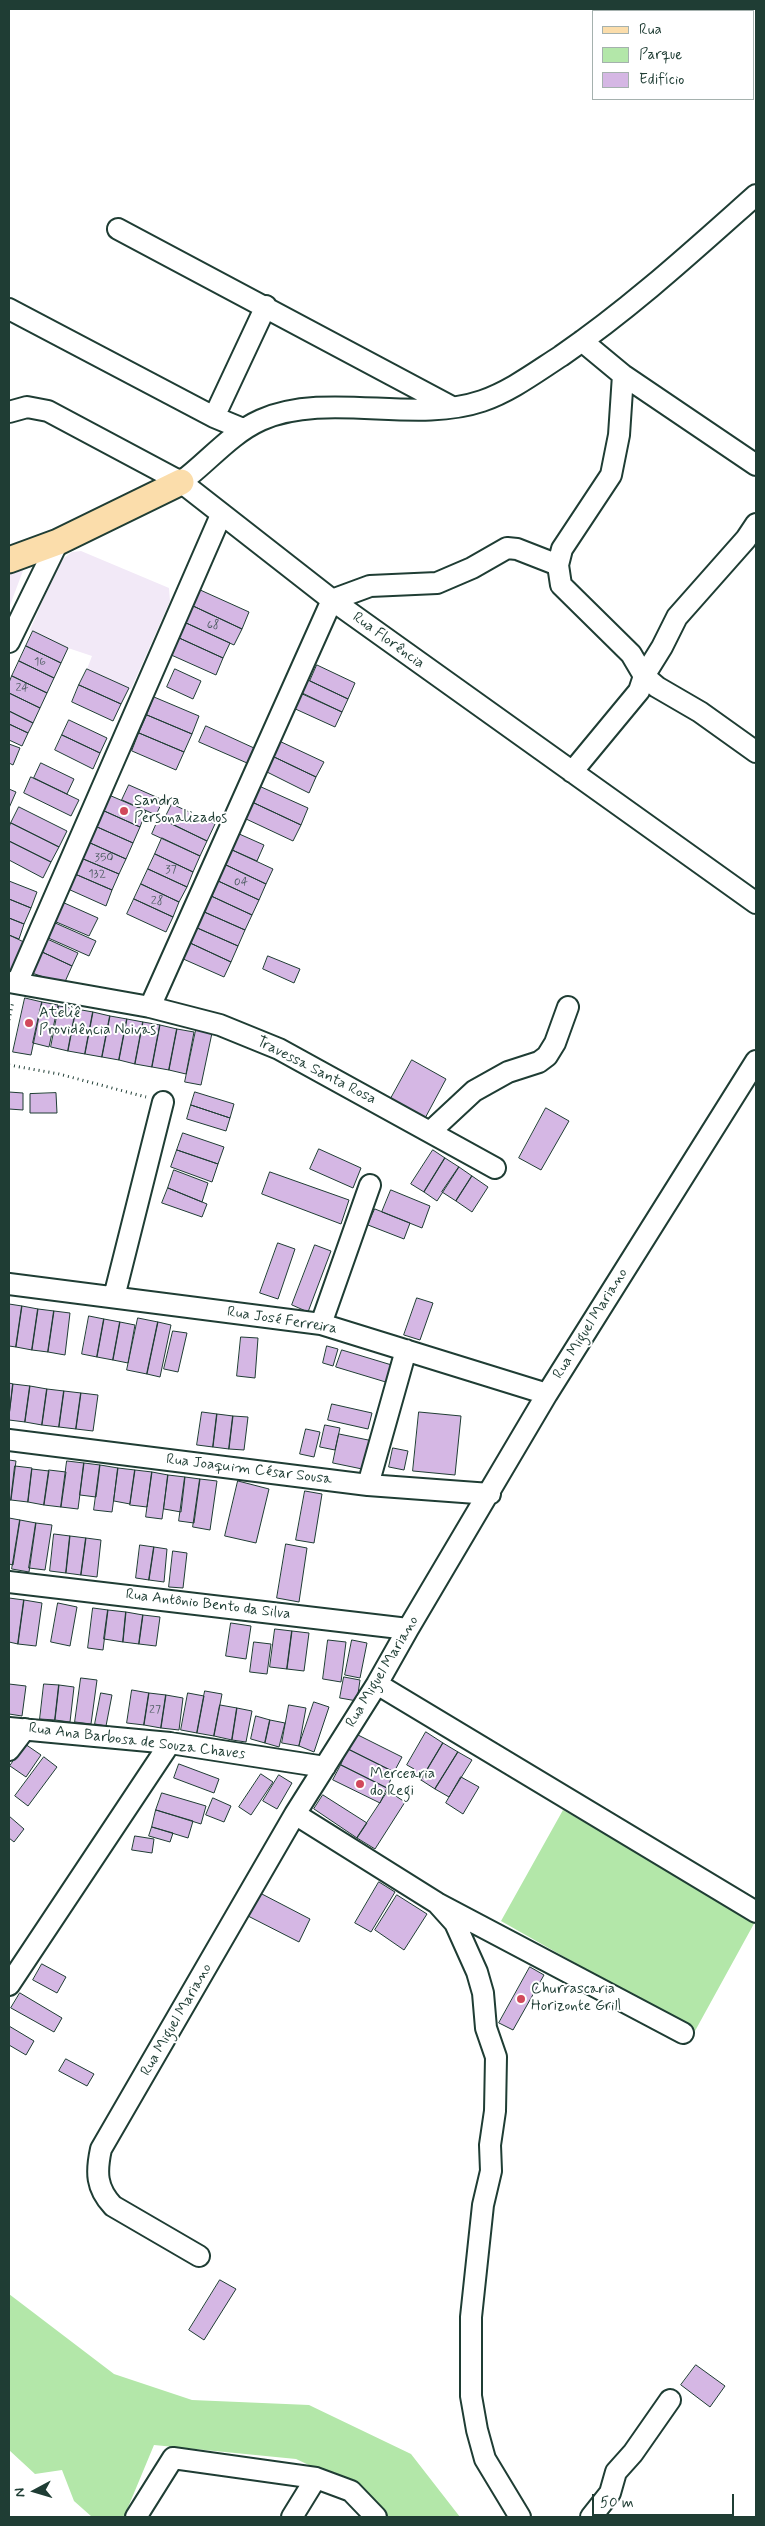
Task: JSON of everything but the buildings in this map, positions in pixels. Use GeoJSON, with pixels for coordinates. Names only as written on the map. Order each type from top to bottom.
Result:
{"type":"FeatureCollection","features":[{"type":"Feature","properties":{"kind":"main road"},"geometry":{"type":"LineString","coordinates":[[9,560],[58,542],[180,482]]}},
{"type":"Feature","properties":{"kind":"street"},"geometry":{"type":"LineString","coordinates":[[180,482],[243,429],[263,419],[285,413],[322,409],[454,408],[482,401],[509,389],[582,341],[643,296],[756,195]]}},
{"type":"Feature","properties":{"kind":"street"},"geometry":{"type":"LineString","coordinates":[[118,229],[266,306],[454,408]]}},
{"type":"Feature","properties":{"kind":"street"},"geometry":{"type":"LineString","coordinates":[[214,417],[266,306]]}},
{"type":"Feature","properties":{"kind":"street"},"geometry":{"type":"LineString","coordinates":[[9,309],[214,417],[243,429]]}},
{"type":"Feature","properties":{"kind":"street"},"geometry":{"type":"LineString","coordinates":[[582,341],[623,375],[756,465]]}},
{"type":"Feature","properties":{"kind":"street"},"geometry":{"type":"LineString","coordinates":[[623,375],[619,435],[611,475],[562,549],[558,565],[561,585],[631,654],[644,676],[657,687],[700,712],[756,752]]}},
{"type":"Feature","properties":{"kind":"street","name":"Rua Florência"},"geometry":{"type":"LineString","coordinates":[[9,411],[27,407],[48,411],[180,482],[332,600],[756,902]]}},
{"type":"Feature","properties":{"kind":"street"},"geometry":{"type":"LineString","coordinates":[[13,982],[221,515]]}},
{"type":"Feature","properties":{"kind":"street"},"geometry":{"type":"LineString","coordinates":[[572,772],[639,691],[644,676],[662,647],[676,617],[746,539],[756,524]]}},
{"type":"Feature","properties":{"kind":"street"},"geometry":{"type":"LineString","coordinates":[[9,642],[58,542]]}},
{"type":"Feature","properties":{"kind":"street"},"geometry":{"type":"LineString","coordinates":[[150,1006],[332,600],[370,586],[437,583],[472,568],[507,548],[518,549],[558,565]]}},
{"type":"Feature","properties":{"kind":"street","name":"Travessa Santa Rosa"},"geometry":{"type":"LineString","coordinates":[[13,982],[150,1006],[220,1025],[279,1049],[431,1131],[495,1168]]}},
{"type":"Feature","properties":{"kind":"street"},"geometry":{"type":"LineString","coordinates":[[431,1131],[474,1091],[508,1072],[539,1062],[547,1056],[555,1043],[568,1007]]}},
{"type":"Feature","properties":{"kind":"street","name":"Rua Miguel Mariano"},"geometry":{"type":"LineString","coordinates":[[198,2256],[113,2206],[103,2195],[98,2184],[97,2168],[101,2149],[295,1814],[377,1684],[547,1394],[756,1061]]}},
{"type":"Feature","properties":{"kind":"street"},"geometry":{"type":"LineString","coordinates":[[114,1297],[163,1102]]}},
{"type":"Feature","properties":{"kind":"street"},"geometry":{"type":"LineString","coordinates":[[321,1324],[370,1185]]}},
{"type":"Feature","properties":{"kind":"street","name":"Rua José Ferreira"},"geometry":{"type":"LineString","coordinates":[[9,1284],[321,1324],[547,1394]]}},
{"type":"Feature","properties":{"kind":"street"},"geometry":{"type":"LineString","coordinates":[[368,1486],[406,1350]]}},
{"type":"Feature","properties":{"kind":"street","name":"Rua Joaquim César Sousa"},"geometry":{"type":"LineString","coordinates":[[9,1440],[368,1486],[490,1494]]}},
{"type":"Feature","properties":{"kind":"street","name":"Rua Antônio Bento da Silva"},"geometry":{"type":"LineString","coordinates":[[9,1582],[408,1629]]}},
{"type":"Feature","properties":{"kind":"street"},"geometry":{"type":"LineString","coordinates":[[377,1684],[756,1912]]}},
{"type":"Feature","properties":{"kind":"street"},"geometry":{"type":"LineString","coordinates":[[9,1750],[17,1728]]}},
{"type":"Feature","properties":{"kind":"street","name":"Rua Ana Barbosa de Souza Chaves"},"geometry":{"type":"LineString","coordinates":[[17,1728],[170,1743],[325,1767]]}},
{"type":"Feature","properties":{"kind":"street"},"geometry":{"type":"LineString","coordinates":[[9,1985],[170,1743]]}},
{"type":"Feature","properties":{"kind":"street"},"geometry":{"type":"LineString","coordinates":[[295,1814],[436,1903],[683,2033]]}},
{"type":"Feature","properties":{"kind":"street"},"geometry":{"type":"LineString","coordinates":[[436,1903],[455,1922],[477,1972],[483,1993],[486,2028],[496,2057],[496,2111],[490,2145],[491,2172],[484,2205],[471,2317],[472,2396],[477,2430],[485,2458],[514,2502],[520,2517]]}},
{"type":"Feature","properties":{"kind":"street"},"geometry":{"type":"LineString","coordinates":[[591,2517],[610,2493],[616,2472],[633,2454],[670,2400]]}},
{"type":"Feature","properties":{"kind":"street"},"geometry":{"type":"LineString","coordinates":[[136,2517],[173,2458],[316,2478],[351,2491],[376,2517]]}},
{"type":"Feature","properties":{"kind":"street"},"geometry":{"type":"LineString","coordinates":[[292,2517],[316,2478]]}},
{"type":"Feature","properties":{"kind":"path"},"geometry":{"type":"LineString","coordinates":[[9,1065],[123,1089],[163,1102]]}},
{"type":"Feature","properties":{"kind":"shaded area"},"geometry":{"type":"Polygon","coordinates":[[[81,551],[169,588],[170,601],[131,689],[87,669],[92,656],[68,648],[30,630],[60,561],[72,552],[81,551]]]}},
{"type":"Feature","properties":{"kind":"shaded area"},"geometry":{"type":"Polygon","coordinates":[[[30,552],[9,608],[9,561],[30,552]]]}},
{"type":"Feature","properties":{"kind":"green space"},"geometry":{"type":"Polygon","coordinates":[[[563,1810],[756,1920],[695,2031],[501,1921],[563,1810]]]}},
{"type":"Feature","properties":{"kind":"green space"},"geometry":{"type":"Polygon","coordinates":[[[9,2294],[114,2374],[192,2400],[309,2405],[411,2454],[460,2517],[388,2517],[367,2492],[296,2459],[154,2445],[124,2517],[92,2517],[74,2501],[62,2470],[35,2474],[9,2450],[9,2294]]]}},
{"type":"Feature","properties":{"kind":"place","name":"Sandra Personalizados"},"geometry":{"type":"Point","coordinates":[124,811]}},
{"type":"Feature","properties":{"kind":"place","name":"Ateliê Providência Noivas"},"geometry":{"type":"Point","coordinates":[29,1023]}},
{"type":"Feature","properties":{"kind":"place","name":"Mercearia do Regi"},"geometry":{"type":"Point","coordinates":[360,1784]}},
{"type":"Feature","properties":{"kind":"place","name":"Churrascaria Horizonte Grill"},"geometry":{"type":"Point","coordinates":[521,1999]}}]}
